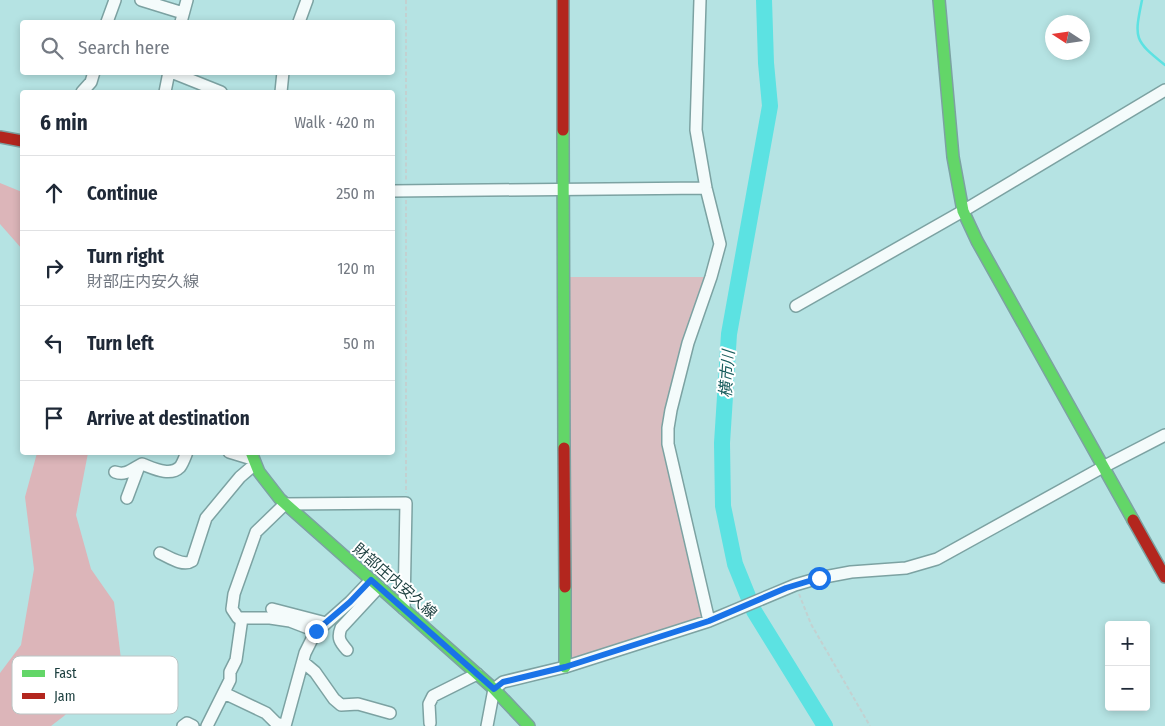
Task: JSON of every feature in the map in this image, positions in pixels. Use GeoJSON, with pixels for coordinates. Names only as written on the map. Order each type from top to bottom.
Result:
{"type":"FeatureCollection","features":[{"type":"Feature","properties":{"kind":"street"},"geometry":{"type":"LineString","coordinates":[[108,20],[115,0]]}},
{"type":"Feature","properties":{"kind":"street"},"geometry":{"type":"LineString","coordinates":[[141,0],[182,18],[187,0]]}},
{"type":"Feature","properties":{"kind":"street"},"geometry":{"type":"LineString","coordinates":[[300,20],[307,0]]}},
{"type":"Feature","properties":{"kind":"street"},"geometry":{"type":"LineString","coordinates":[[563,0],[565,667]]}},
{"type":"Feature","properties":{"kind":"street"},"geometry":{"type":"LineString","coordinates":[[700,0],[696,130],[706,188],[720,244],[711,278],[688,343],[668,428],[668,444],[672,466],[713,619]]}},
{"type":"Feature","properties":{"kind":"street"},"geometry":{"type":"LineString","coordinates":[[940,0],[953,157],[963,211],[976,241],[1165,577]]}},
{"type":"Feature","properties":{"kind":"street"},"geometry":{"type":"LineString","coordinates":[[84,90],[91,82],[93,75]]}},
{"type":"Feature","properties":{"kind":"street"},"geometry":{"type":"LineString","coordinates":[[166,90],[169,75]]}},
{"type":"Feature","properties":{"kind":"street"},"geometry":{"type":"LineString","coordinates":[[178,75],[216,90]]}},
{"type":"Feature","properties":{"kind":"street"},"geometry":{"type":"LineString","coordinates":[[281,90],[283,75]]}},
{"type":"Feature","properties":{"kind":"street"},"geometry":{"type":"LineString","coordinates":[[796,306],[963,211],[1165,90]]}},
{"type":"Feature","properties":{"kind":"street"},"geometry":{"type":"LineString","coordinates":[[0,137],[20,141]]}},
{"type":"Feature","properties":{"kind":"street"},"geometry":{"type":"LineString","coordinates":[[395,191],[706,188]]}},
{"type":"Feature","properties":{"kind":"street"},"geometry":{"type":"LineString","coordinates":[[487,726],[494,689],[503,682],[565,667],[713,619],[791,586],[819,578],[852,572],[906,568],[937,559],[1103,467],[1165,435]]}},
{"type":"Feature","properties":{"kind":"street"},"geometry":{"type":"LineString","coordinates":[[115,472],[122,474],[142,464],[162,471],[172,471],[180,467],[186,455]]}},
{"type":"Feature","properties":{"kind":"street"},"geometry":{"type":"LineString","coordinates":[[160,553],[183,563],[192,561],[206,518],[252,459],[239,455]]}},
{"type":"Feature","properties":{"kind":"street","name":"財部庄内安久線"},"geometry":{"type":"LineString","coordinates":[[252,459],[266,483],[285,504],[494,689],[529,726]]}},
{"type":"Feature","properties":{"kind":"street"},"geometry":{"type":"LineString","coordinates":[[127,498],[138,466]]}},
{"type":"Feature","properties":{"kind":"street"},"geometry":{"type":"LineString","coordinates":[[316,631],[290,621],[270,618],[238,618],[232,609],[234,594],[256,532],[285,504],[406,503],[404,609]]}},
{"type":"Feature","properties":{"kind":"street"},"geometry":{"type":"LineString","coordinates":[[224,693],[266,713],[276,723],[285,726],[305,653],[316,631],[375,583]]}},
{"type":"Feature","properties":{"kind":"street"},"geometry":{"type":"LineString","coordinates":[[347,650],[340,643],[338,636],[341,628],[375,583]]}},
{"type":"Feature","properties":{"kind":"street"},"geometry":{"type":"LineString","coordinates":[[272,609],[326,623]]}},
{"type":"Feature","properties":{"kind":"street"},"geometry":{"type":"LineString","coordinates":[[207,726],[230,680],[230,672],[236,660],[242,618]]}},
{"type":"Feature","properties":{"kind":"street"},"geometry":{"type":"LineString","coordinates":[[303,662],[315,672],[334,700],[341,704],[358,704],[390,713]]}},
{"type":"Feature","properties":{"kind":"street"},"geometry":{"type":"LineString","coordinates":[[430,724],[429,704],[433,696],[477,674]]}},
{"type":"Feature","properties":{"kind":"street"},"geometry":{"type":"LineString","coordinates":[[183,726],[187,723],[193,726]]}},
{"type":"Feature","properties":{"kind":"path"},"geometry":{"type":"LineString","coordinates":[[406,0],[406,503]]}},
{"type":"Feature","properties":{"kind":"path"},"geometry":{"type":"LineString","coordinates":[[791,586],[870,726]]}},
{"type":"Feature","properties":{"kind":"shaded area"},"geometry":{"type":"Polygon","coordinates":[[[0,183],[20,191],[20,247],[0,224],[0,183]]]}},
{"type":"Feature","properties":{"kind":"shaded area"},"geometry":{"type":"Polygon","coordinates":[[[563,277],[711,277],[668,428],[709,621],[565,667],[563,277]]]}},
{"type":"Feature","properties":{"kind":"shaded area"},"geometry":{"type":"Polygon","coordinates":[[[36,455],[88,455],[76,515],[91,569],[114,602],[121,656],[13,656],[21,645],[34,569],[25,497],[36,455]]]}},
{"type":"Feature","properties":{"kind":"shaded area"},"geometry":{"type":"Polygon","coordinates":[[[12,657],[12,714],[66,714],[51,726],[0,726],[0,673],[12,657]]]}},
{"type":"Feature","properties":{"kind":"waterway","name":"横市川"},"geometry":{"type":"LineString","coordinates":[[764,0],[766,63],[770,106],[729,334],[722,443],[723,506],[735,564],[754,611],[825,726]]}},
{"type":"Feature","properties":{"kind":"waterway"},"geometry":{"type":"LineString","coordinates":[[1142,0],[1138,23],[1139,38],[1147,50],[1165,65]]}},
{"type":"Feature","properties":{"kind":"traffic: fast"},"geometry":{"type":"LineString","coordinates":[[939,0],[953,157],[963,211],[977,241],[1133,520]]}},
{"type":"Feature","properties":{"kind":"traffic: fast"},"geometry":{"type":"LineString","coordinates":[[563,130],[564,448]]}},
{"type":"Feature","properties":{"kind":"traffic: fast"},"geometry":{"type":"LineString","coordinates":[[252,455],[259,472],[280,499],[494,689],[529,726]]}},
{"type":"Feature","properties":{"kind":"traffic: fast"},"geometry":{"type":"LineString","coordinates":[[565,587],[565,667]]}},
{"type":"Feature","properties":{"kind":"traffic: jam"},"geometry":{"type":"LineString","coordinates":[[563,0],[563,130]]}},
{"type":"Feature","properties":{"kind":"traffic: jam"},"geometry":{"type":"LineString","coordinates":[[0,137],[20,141]]}},
{"type":"Feature","properties":{"kind":"traffic: jam"},"geometry":{"type":"LineString","coordinates":[[564,448],[565,587]]}},
{"type":"Feature","properties":{"kind":"traffic: jam"},"geometry":{"type":"LineString","coordinates":[[1133,520],[1165,577]]}},
{"type":"Feature","properties":{"kind":"route"},"geometry":{"type":"LineString","coordinates":[[316,631],[350,602],[371,580],[494,689],[503,682],[565,667],[709,621],[786,588],[819,578]]}}]}
